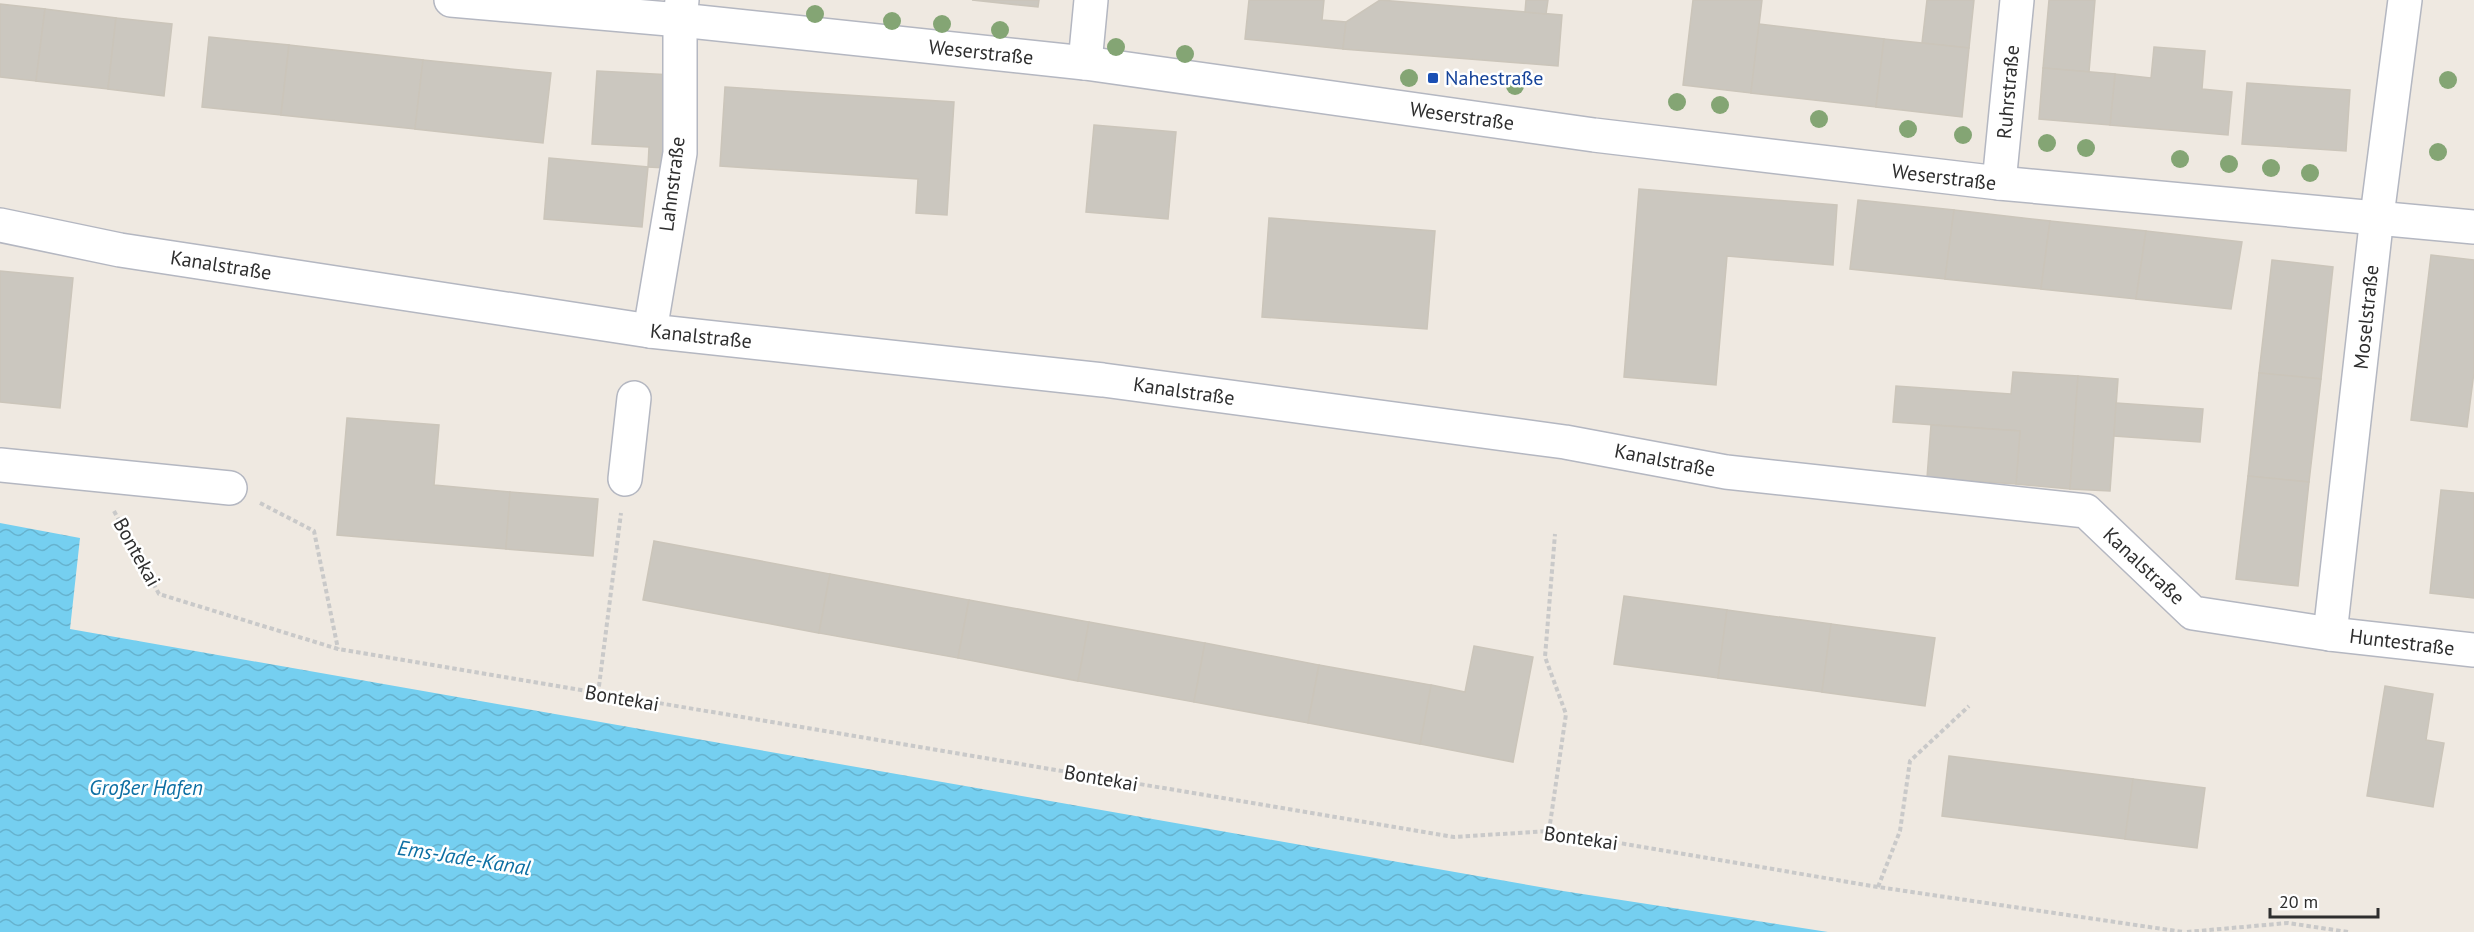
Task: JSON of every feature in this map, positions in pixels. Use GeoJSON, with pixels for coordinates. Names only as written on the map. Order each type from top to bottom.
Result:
{"type":"FeatureCollection","features":[{"type":"Feature","properties":{"kind":"street","name":"Weserstraße"},"geometry":{"type":"LineString","coordinates":[[451,0],[681,10],[1085,63],[1594,135],[2000,183],[2474,226]]}},
{"type":"Feature","properties":{"kind":"street"},"geometry":{"type":"LineString","coordinates":[[1085,63],[1091,0]]}},
{"type":"Feature","properties":{"kind":"street","name":"Ruhrstraße"},"geometry":{"type":"LineString","coordinates":[[2000,183],[2017,0]]}},
{"type":"Feature","properties":{"kind":"street","name":"Moselstraße"},"geometry":{"type":"LineString","coordinates":[[2331,634],[2377,216],[2405,0]]}},
{"type":"Feature","properties":{"kind":"street","name":"Lahnstraße"},"geometry":{"type":"LineString","coordinates":[[650,331],[680,153],[681,10]]}},
{"type":"Feature","properties":{"kind":"street","name":"Kanalstraße"},"geometry":{"type":"LineString","coordinates":[[0,225],[120,249],[650,331],[1103,380],[1565,442],[1726,472],[2086,511],[2193,613],[2331,634]]}},
{"type":"Feature","properties":{"kind":"street"},"geometry":{"type":"LineString","coordinates":[[625,480],[634,398]]}},
{"type":"Feature","properties":{"kind":"street"},"geometry":{"type":"LineString","coordinates":[[0,465],[230,488]]}},
{"type":"Feature","properties":{"kind":"street","name":"Huntestraße"},"geometry":{"type":"LineString","coordinates":[[2331,634],[2474,650]]}},
{"type":"Feature","properties":{"kind":"path","name":"Bontekai"},"geometry":{"type":"LineString","coordinates":[[96,476],[159,594],[338,650],[1454,837],[1549,831],[1878,887],[2183,932]]}},
{"type":"Feature","properties":{"kind":"path"},"geometry":{"type":"LineString","coordinates":[[597,694],[625,480]]}},
{"type":"Feature","properties":{"kind":"path"},"geometry":{"type":"LineString","coordinates":[[230,488],[314,531],[338,650]]}},
{"type":"Feature","properties":{"kind":"path"},"geometry":{"type":"LineString","coordinates":[[1549,831],[1566,714],[1545,657],[1555,534]]}},
{"type":"Feature","properties":{"kind":"path"},"geometry":{"type":"LineString","coordinates":[[1878,887],[1900,831],[1910,761],[1969,706]]}},
{"type":"Feature","properties":{"kind":"path"},"geometry":{"type":"LineString","coordinates":[[2187,932],[2288,923],[2348,932]]}},
{"type":"Feature","properties":{"kind":"water","name":"Großer Hafen"},"geometry":{"type":"Polygon","coordinates":[[[0,523],[80,538],[70,629],[1563,891],[1828,932],[0,932],[0,523]]]}},
{"type":"Feature","properties":{"kind":"building"},"geometry":{"type":"Polygon","coordinates":[[[972,0],[1039,0],[1038,7],[972,0]]]}},
{"type":"Feature","properties":{"kind":"building"},"geometry":{"type":"Polygon","coordinates":[[[1249,0],[1324,0],[1322,20],[1346,22],[1343,49],[1245,39],[1249,0]]]}},
{"type":"Feature","properties":{"kind":"building"},"geometry":{"type":"Polygon","coordinates":[[[1380,0],[1562,15],[1558,66],[1343,49],[1346,22],[1380,0]]]}},
{"type":"Feature","properties":{"kind":"building"},"geometry":{"type":"Polygon","coordinates":[[[1526,0],[1548,0],[1546,14],[1525,12],[1526,0]]]}},
{"type":"Feature","properties":{"kind":"building"},"geometry":{"type":"Polygon","coordinates":[[[1693,0],[1762,0],[1751,93],[1683,85],[1693,0]]]}},
{"type":"Feature","properties":{"kind":"building"},"geometry":{"type":"Polygon","coordinates":[[[1927,0],[1974,0],[1969,48],[1922,43],[1927,0]]]}},
{"type":"Feature","properties":{"kind":"building"},"geometry":{"type":"Polygon","coordinates":[[[2049,0],[2095,0],[2089,72],[2043,68],[2049,0]]]}},
{"type":"Feature","properties":{"kind":"building"},"geometry":{"type":"Polygon","coordinates":[[[0,4],[45,9],[36,81],[0,77],[0,4]]]}},
{"type":"Feature","properties":{"kind":"building"},"geometry":{"type":"Polygon","coordinates":[[[45,9],[116,18],[108,89],[36,81],[45,9]]]}},
{"type":"Feature","properties":{"kind":"building"},"geometry":{"type":"Polygon","coordinates":[[[116,18],[172,24],[164,96],[108,89],[116,18]]]}},
{"type":"Feature","properties":{"kind":"building"},"geometry":{"type":"Polygon","coordinates":[[[1759,24],[1884,39],[1876,107],[1751,93],[1759,24]]]}},
{"type":"Feature","properties":{"kind":"building"},"geometry":{"type":"Polygon","coordinates":[[[209,37],[289,45],[281,115],[202,107],[209,37]]]}},
{"type":"Feature","properties":{"kind":"building"},"geometry":{"type":"Polygon","coordinates":[[[1884,39],[1969,48],[1962,117],[1876,107],[1884,39]]]}},
{"type":"Feature","properties":{"kind":"building"},"geometry":{"type":"Polygon","coordinates":[[[289,45],[423,60],[415,129],[281,115],[289,45]]]}},
{"type":"Feature","properties":{"kind":"building"},"geometry":{"type":"Polygon","coordinates":[[[2154,47],[2205,51],[2202,89],[2232,92],[2228,135],[2110,125],[2115,74],[2151,78],[2154,47]]]}},
{"type":"Feature","properties":{"kind":"building"},"geometry":{"type":"Polygon","coordinates":[[[423,60],[551,73],[543,143],[415,129],[423,60]]]}},
{"type":"Feature","properties":{"kind":"building"},"geometry":{"type":"Polygon","coordinates":[[[2043,68],[2115,74],[2110,125],[2039,119],[2043,68]]]}},
{"type":"Feature","properties":{"kind":"building"},"geometry":{"type":"Polygon","coordinates":[[[597,71],[673,75],[667,168],[648,167],[649,147],[592,144],[597,71]]]}},
{"type":"Feature","properties":{"kind":"building"},"geometry":{"type":"Polygon","coordinates":[[[2247,83],[2350,90],[2346,151],[2242,144],[2247,83]]]}},
{"type":"Feature","properties":{"kind":"building"},"geometry":{"type":"Polygon","coordinates":[[[725,87],[954,102],[947,215],[916,213],[918,179],[720,166],[725,87]]]}},
{"type":"Feature","properties":{"kind":"building"},"geometry":{"type":"Polygon","coordinates":[[[1094,125],[1176,132],[1168,219],[1086,212],[1094,125]]]}},
{"type":"Feature","properties":{"kind":"building"},"geometry":{"type":"Polygon","coordinates":[[[549,158],[648,167],[642,227],[544,219],[549,158]]]}},
{"type":"Feature","properties":{"kind":"building"},"geometry":{"type":"Polygon","coordinates":[[[1639,189],[1837,205],[1833,265],[1727,256],[1716,385],[1624,377],[1639,189]]]}},
{"type":"Feature","properties":{"kind":"building"},"geometry":{"type":"Polygon","coordinates":[[[1858,200],[1954,210],[1945,279],[1850,269],[1858,200]]]}},
{"type":"Feature","properties":{"kind":"building"},"geometry":{"type":"Polygon","coordinates":[[[1954,210],[2050,221],[2041,289],[1945,279],[1954,210]]]}},
{"type":"Feature","properties":{"kind":"building"},"geometry":{"type":"Polygon","coordinates":[[[1269,218],[1435,231],[1427,329],[1262,317],[1269,218]]]}},
{"type":"Feature","properties":{"kind":"building"},"geometry":{"type":"Polygon","coordinates":[[[2050,221],[2146,231],[2136,299],[2041,289],[2050,221]]]}},
{"type":"Feature","properties":{"kind":"building"},"geometry":{"type":"Polygon","coordinates":[[[2146,231],[2242,242],[2231,309],[2136,299],[2146,231]]]}},
{"type":"Feature","properties":{"kind":"building"},"geometry":{"type":"Polygon","coordinates":[[[2431,255],[2474,260],[2474,372],[2467,427],[2411,420],[2431,255]]]}},
{"type":"Feature","properties":{"kind":"building"},"geometry":{"type":"Polygon","coordinates":[[[2272,260],[2333,267],[2321,379],[2259,373],[2272,260]]]}},
{"type":"Feature","properties":{"kind":"building"},"geometry":{"type":"Polygon","coordinates":[[[0,271],[73,278],[60,408],[0,402],[0,271]]]}},
{"type":"Feature","properties":{"kind":"building"},"geometry":{"type":"Polygon","coordinates":[[[2013,372],[2078,376],[2070,489],[2016,484],[2020,431],[1893,422],[1896,386],[2011,394],[2013,372]]]}},
{"type":"Feature","properties":{"kind":"building"},"geometry":{"type":"Polygon","coordinates":[[[2259,373],[2321,379],[2309,482],[2248,476],[2259,373]]]}},
{"type":"Feature","properties":{"kind":"building"},"geometry":{"type":"Polygon","coordinates":[[[2078,376],[2118,379],[2110,491],[2070,489],[2078,376]]]}},
{"type":"Feature","properties":{"kind":"building"},"geometry":{"type":"Polygon","coordinates":[[[2116,403],[2203,409],[2200,442],[2114,436],[2116,403]]]}},
{"type":"Feature","properties":{"kind":"building"},"geometry":{"type":"Polygon","coordinates":[[[347,418],[439,425],[434,485],[510,492],[506,549],[337,535],[347,418]]]}},
{"type":"Feature","properties":{"kind":"building"},"geometry":{"type":"Polygon","coordinates":[[[1931,425],[2020,431],[2016,484],[1927,478],[1931,425]]]}},
{"type":"Feature","properties":{"kind":"building"},"geometry":{"type":"Polygon","coordinates":[[[2248,476],[2309,482],[2298,586],[2236,579],[2248,476]]]}},
{"type":"Feature","properties":{"kind":"building"},"geometry":{"type":"Polygon","coordinates":[[[2441,490],[2474,493],[2474,598],[2430,593],[2441,490]]]}},
{"type":"Feature","properties":{"kind":"building"},"geometry":{"type":"Polygon","coordinates":[[[510,492],[598,499],[593,556],[506,549],[510,492]]]}},
{"type":"Feature","properties":{"kind":"building"},"geometry":{"type":"Polygon","coordinates":[[[654,541],[830,574],[819,633],[643,600],[654,541]]]}},
{"type":"Feature","properties":{"kind":"building"},"geometry":{"type":"Polygon","coordinates":[[[830,574],[969,600],[958,658],[819,633],[830,574]]]}},
{"type":"Feature","properties":{"kind":"building"},"geometry":{"type":"Polygon","coordinates":[[[1624,596],[1727,610],[1718,678],[1614,664],[1624,596]]]}},
{"type":"Feature","properties":{"kind":"building"},"geometry":{"type":"Polygon","coordinates":[[[969,600],[1089,622],[1078,681],[958,658],[969,600]]]}},
{"type":"Feature","properties":{"kind":"building"},"geometry":{"type":"Polygon","coordinates":[[[1727,610],[1831,624],[1822,692],[1718,678],[1727,610]]]}},
{"type":"Feature","properties":{"kind":"building"},"geometry":{"type":"Polygon","coordinates":[[[1089,622],[1205,643],[1194,702],[1078,681],[1089,622]]]}},
{"type":"Feature","properties":{"kind":"building"},"geometry":{"type":"Polygon","coordinates":[[[1831,624],[1935,638],[1925,706],[1822,692],[1831,624]]]}},
{"type":"Feature","properties":{"kind":"building"},"geometry":{"type":"Polygon","coordinates":[[[1205,643],[1319,665],[1308,723],[1194,702],[1205,643]]]}},
{"type":"Feature","properties":{"kind":"building"},"geometry":{"type":"Polygon","coordinates":[[[1474,646],[1533,657],[1513,762],[1420,744],[1431,685],[1465,692],[1474,646]]]}},
{"type":"Feature","properties":{"kind":"building"},"geometry":{"type":"Polygon","coordinates":[[[1319,665],[1431,685],[1420,744],[1308,723],[1319,665]]]}},
{"type":"Feature","properties":{"kind":"building"},"geometry":{"type":"Polygon","coordinates":[[[2385,686],[2433,694],[2426,740],[2444,743],[2433,807],[2367,796],[2385,686]]]}},
{"type":"Feature","properties":{"kind":"building"},"geometry":{"type":"Polygon","coordinates":[[[1949,756],[2133,779],[2125,839],[1942,816],[1949,756]]]}},
{"type":"Feature","properties":{"kind":"building"},"geometry":{"type":"Polygon","coordinates":[[[2133,779],[2205,788],[2197,848],[2125,839],[2133,779]]]}},
{"type":"Feature","properties":{"kind":"place","name":"Nahestraße"},"geometry":{"type":"Point","coordinates":[1433,78]}},
{"type":"Feature","properties":{"kind":"water label","name":"Ems-Jade-Kanal"},"geometry":{"type":"Point","coordinates":[464,858]}}]}
